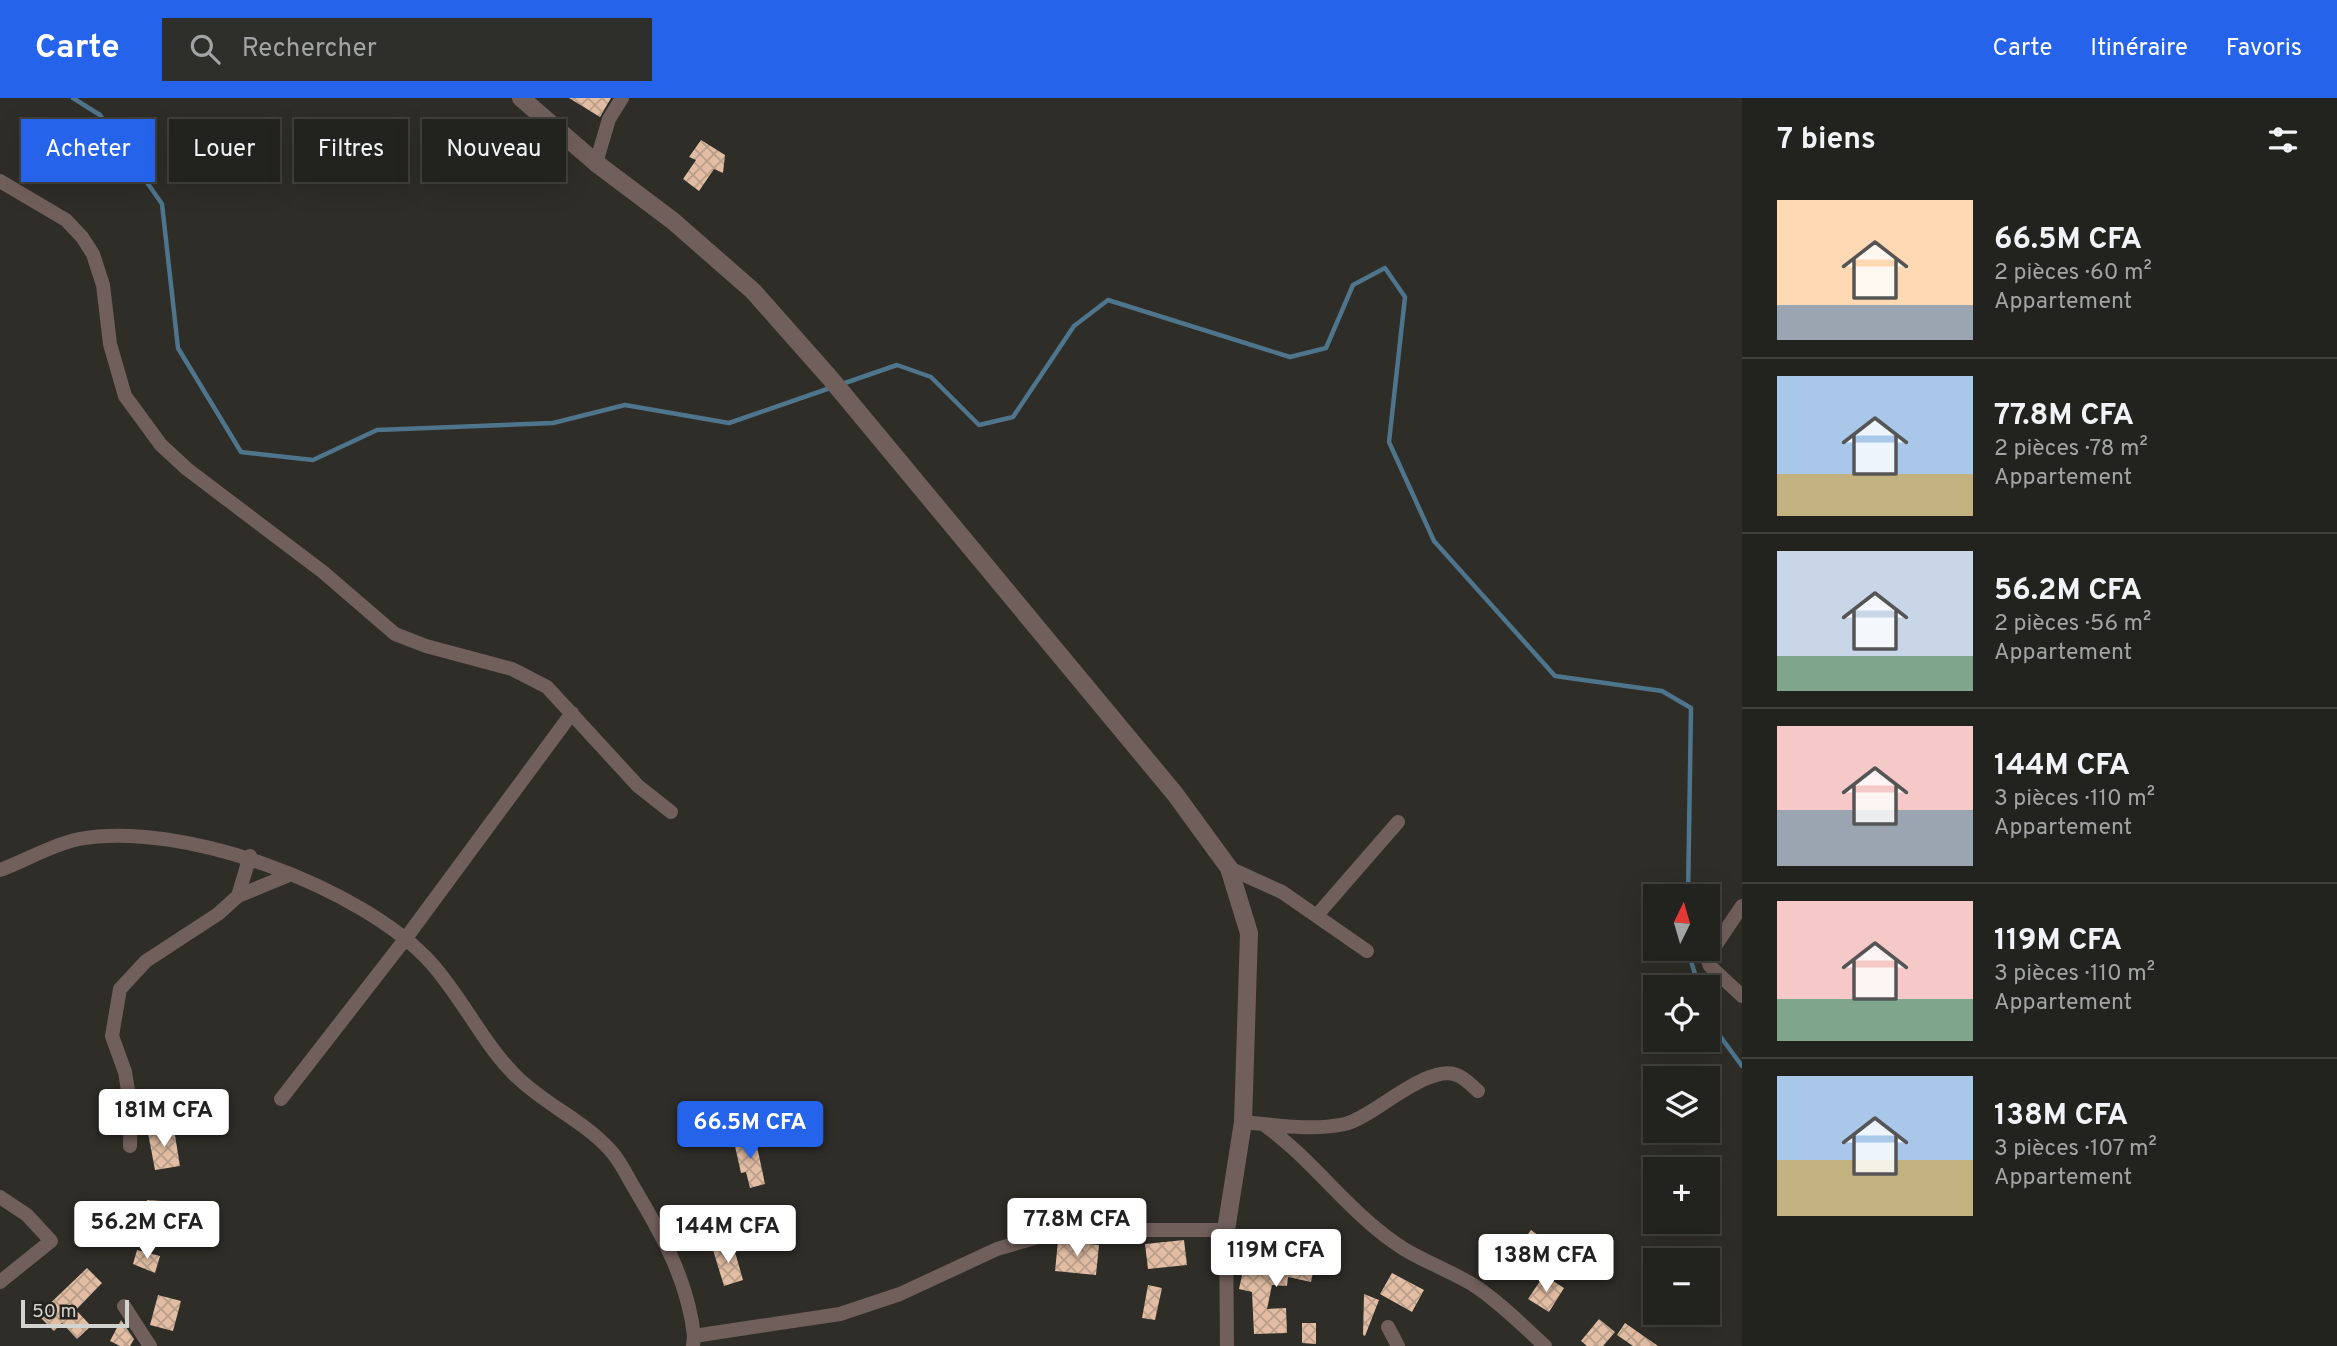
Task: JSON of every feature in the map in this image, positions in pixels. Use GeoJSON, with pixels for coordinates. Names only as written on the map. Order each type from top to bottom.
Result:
{"type":"FeatureCollection","features":[{"type":"Feature","properties":{"kind":"street"},"geometry":{"type":"LineString","coordinates":[[521,98],[596,163],[673,221],[752,291],[830,378],[1167,783],[1229,868],[1249,933],[1243,1122],[1226,1230],[1227,1346]]}},
{"type":"Feature","properties":{"kind":"street"},"geometry":{"type":"LineString","coordinates":[[596,163],[609,119],[622,98]]}},
{"type":"Feature","properties":{"kind":"street"},"geometry":{"type":"LineString","coordinates":[[0,181],[66,220],[93,254],[103,285],[110,344],[125,396],[161,445],[187,469],[323,572],[395,635],[512,669],[547,687],[638,786],[671,813]]}},
{"type":"Feature","properties":{"kind":"street"},"geometry":{"type":"LineString","coordinates":[[281,1099],[407,938],[572,713]]}},
{"type":"Feature","properties":{"kind":"street"},"geometry":{"type":"LineString","coordinates":[[1318,914],[1398,822]]}},
{"type":"Feature","properties":{"kind":"street"},"geometry":{"type":"LineString","coordinates":[[0,870],[78,839],[124,837],[191,842],[250,856],[344,901],[407,938],[463,1001],[519,1079],[611,1150],[664,1238],[691,1307],[694,1341],[840,1314],[900,1294],[997,1249],[1062,1230],[1226,1230]]}},
{"type":"Feature","properties":{"kind":"street"},"geometry":{"type":"LineString","coordinates":[[238,895],[250,856]]}},
{"type":"Feature","properties":{"kind":"street"},"geometry":{"type":"LineString","coordinates":[[1229,868],[1282,892],[1318,914],[1367,951]]}},
{"type":"Feature","properties":{"kind":"street"},"geometry":{"type":"LineString","coordinates":[[130,1146],[131,1109],[125,1072],[112,1036],[120,989],[146,961],[218,914],[238,895],[289,875]]}},
{"type":"Feature","properties":{"kind":"street"},"geometry":{"type":"LineString","coordinates":[[1742,906],[1707,958],[1710,966],[1742,996]]}},
{"type":"Feature","properties":{"kind":"street"},"geometry":{"type":"LineString","coordinates":[[1243,1122],[1310,1127],[1347,1123],[1415,1085],[1442,1074],[1459,1076],[1478,1091]]}},
{"type":"Feature","properties":{"kind":"street"},"geometry":{"type":"LineString","coordinates":[[1264,1124],[1279,1135],[1333,1190],[1404,1249],[1477,1287],[1545,1346]]}},
{"type":"Feature","properties":{"kind":"street"},"geometry":{"type":"LineString","coordinates":[[0,1197],[27,1215],[51,1241],[0,1282]]}},
{"type":"Feature","properties":{"kind":"street"},"geometry":{"type":"LineString","coordinates":[[124,1306],[150,1346]]}},
{"type":"Feature","properties":{"kind":"street"},"geometry":{"type":"LineString","coordinates":[[1388,1327],[1398,1346]]}},
{"type":"Feature","properties":{"kind":"building"},"geometry":{"type":"Polygon","coordinates":[[[569,98],[611,98],[600,117],[569,98]]]}},
{"type":"Feature","properties":{"kind":"building"},"geometry":{"type":"Polygon","coordinates":[[[701,140],[725,155],[723,173],[714,169],[699,191],[683,179],[696,160],[689,157],[701,140]]]}},
{"type":"Feature","properties":{"kind":"building"},"geometry":{"type":"Polygon","coordinates":[[[174,1129],[180,1166],[155,1170],[148,1133],[174,1129]]]}},
{"type":"Feature","properties":{"kind":"building"},"geometry":{"type":"Polygon","coordinates":[[[755,1137],[765,1184],[750,1188],[746,1172],[741,1173],[734,1142],[755,1137]]]}},
{"type":"Feature","properties":{"kind":"building"},"geometry":{"type":"Polygon","coordinates":[[[147,1200],[178,1202],[177,1217],[184,1218],[183,1238],[153,1236],[154,1216],[147,1214],[147,1200]]]}},
{"type":"Feature","properties":{"kind":"building"},"geometry":{"type":"Polygon","coordinates":[[[1531,1230],[1561,1252],[1544,1275],[1513,1254],[1531,1230]]]}},
{"type":"Feature","properties":{"kind":"building"},"geometry":{"type":"Polygon","coordinates":[[[1184,1240],[1187,1265],[1148,1269],[1145,1244],[1184,1240]]]}},
{"type":"Feature","properties":{"kind":"building"},"geometry":{"type":"Polygon","coordinates":[[[1058,1241],[1099,1245],[1096,1275],[1055,1271],[1058,1241]]]}},
{"type":"Feature","properties":{"kind":"building"},"geometry":{"type":"Polygon","coordinates":[[[1295,1244],[1318,1249],[1311,1282],[1288,1277],[1287,1286],[1272,1285],[1267,1309],[1286,1308],[1287,1333],[1254,1334],[1252,1292],[1239,1289],[1244,1266],[1288,1273],[1295,1244]]]}},
{"type":"Feature","properties":{"kind":"building"},"geometry":{"type":"Polygon","coordinates":[[[733,1245],[743,1280],[724,1286],[713,1250],[733,1245]]]}},
{"type":"Feature","properties":{"kind":"building"},"geometry":{"type":"Polygon","coordinates":[[[137,1250],[160,1256],[155,1273],[133,1264],[137,1250]]]}},
{"type":"Feature","properties":{"kind":"building"},"geometry":{"type":"Polygon","coordinates":[[[87,1268],[102,1283],[76,1310],[91,1326],[77,1339],[62,1323],[54,1331],[38,1315],[87,1268]]]}},
{"type":"Feature","properties":{"kind":"building"},"geometry":{"type":"Polygon","coordinates":[[[1392,1273],[1424,1290],[1412,1312],[1380,1294],[1392,1273]]]}},
{"type":"Feature","properties":{"kind":"building"},"geometry":{"type":"Polygon","coordinates":[[[1544,1275],[1564,1288],[1549,1312],[1528,1299],[1544,1275]]]}},
{"type":"Feature","properties":{"kind":"building"},"geometry":{"type":"Polygon","coordinates":[[[1148,1285],[1162,1288],[1155,1320],[1142,1318],[1148,1285]]]}},
{"type":"Feature","properties":{"kind":"building"},"geometry":{"type":"Polygon","coordinates":[[[1364,1294],[1379,1300],[1365,1336],[1363,1335],[1364,1294]]]}},
{"type":"Feature","properties":{"kind":"building"},"geometry":{"type":"Polygon","coordinates":[[[158,1295],[181,1301],[173,1331],[150,1325],[158,1295]]]}},
{"type":"Feature","properties":{"kind":"building"},"geometry":{"type":"Polygon","coordinates":[[[1599,1319],[1615,1332],[1603,1346],[1587,1346],[1581,1341],[1599,1319]]]}},
{"type":"Feature","properties":{"kind":"building"},"geometry":{"type":"Polygon","coordinates":[[[121,1320],[134,1339],[130,1346],[120,1346],[110,1341],[121,1320]]]}},
{"type":"Feature","properties":{"kind":"building"},"geometry":{"type":"Polygon","coordinates":[[[1302,1323],[1316,1323],[1316,1344],[1302,1343],[1302,1323]]]}},
{"type":"Feature","properties":{"kind":"building"},"geometry":{"type":"Polygon","coordinates":[[[1625,1323],[1658,1346],[1633,1346],[1617,1335],[1625,1323]]]}},
{"type":"Feature","properties":{"kind":"waterway"},"geometry":{"type":"LineString","coordinates":[[73,98],[100,115],[162,204],[178,348],[241,452],[313,460],[377,430],[553,423],[625,405],[729,423],[833,387]]}},
{"type":"Feature","properties":{"kind":"waterway"},"geometry":{"type":"LineString","coordinates":[[842,384],[897,365],[931,377],[979,425],[1013,417],[1074,326],[1108,300],[1290,357],[1326,348],[1353,285],[1385,268],[1405,297],[1389,442],[1434,541],[1555,676],[1662,691],[1691,708],[1688,884]]}},
{"type":"Feature","properties":{"kind":"waterway"},"geometry":{"type":"LineString","coordinates":[[1691,961],[1695,975]]}},
{"type":"Feature","properties":{"kind":"waterway"},"geometry":{"type":"LineString","coordinates":[[1720,1036],[1742,1066]]}}]}
